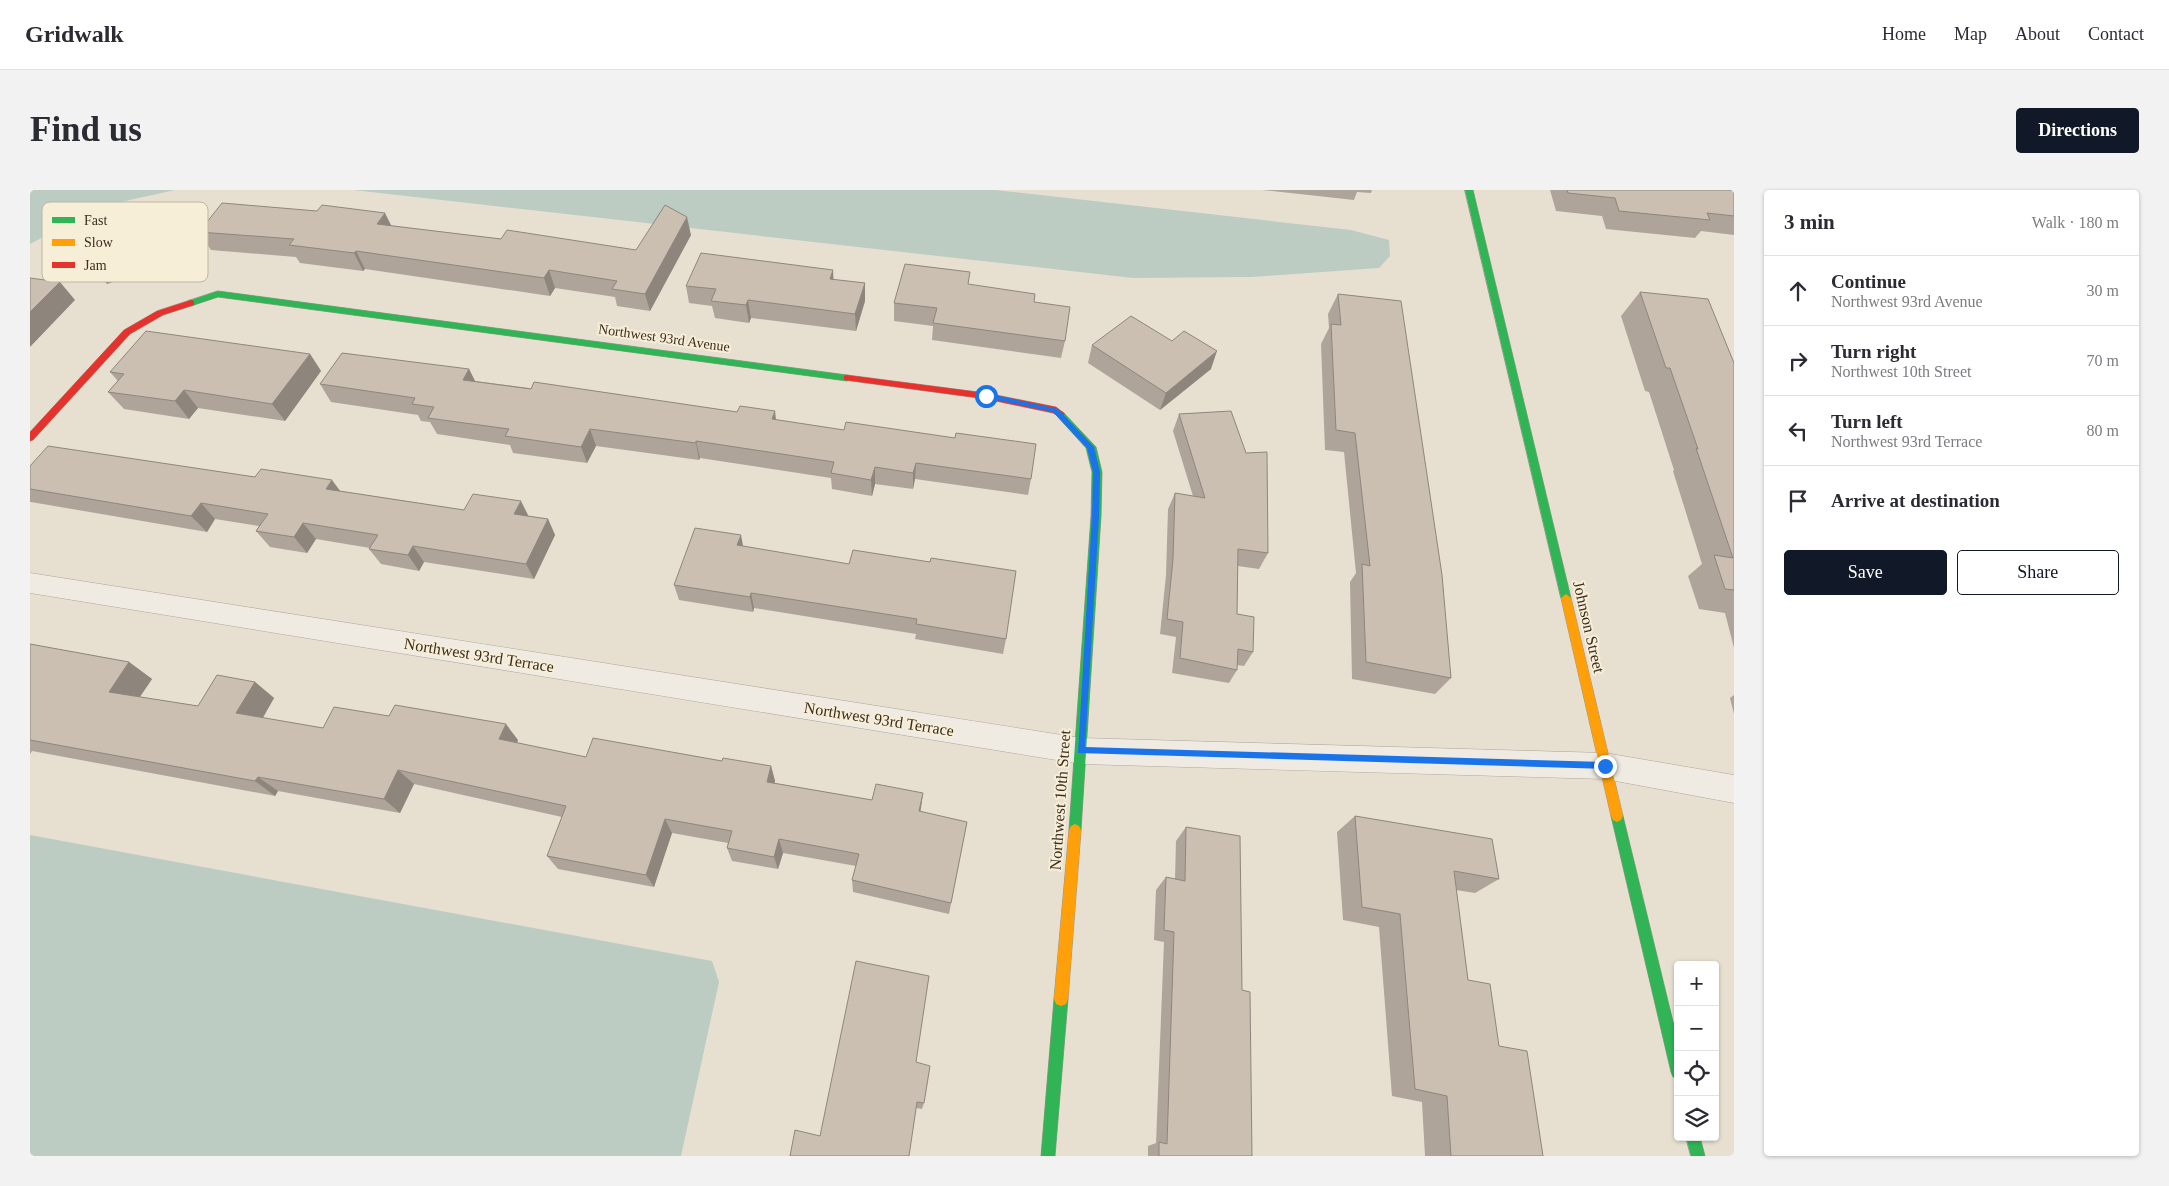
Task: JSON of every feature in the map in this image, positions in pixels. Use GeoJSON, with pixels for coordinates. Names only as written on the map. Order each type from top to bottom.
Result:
{"type":"FeatureCollection","features":[{"type":"Feature","properties":{"kind":"street","name":"Johnson Street"},"geometry":{"type":"LineString","coordinates":[[1469,190],[1674,1055]]}},
{"type":"Feature","properties":{"kind":"street","name":"Northwest 93rd Avenue"},"geometry":{"type":"LineString","coordinates":[[30,438],[128,332],[160,313],[218,294],[986,396],[1056,410],[1091,447]]}},
{"type":"Feature","properties":{"kind":"street","name":"Northwest 10th Street"},"geometry":{"type":"LineString","coordinates":[[1048,1156],[1081,751],[1096,516],[1097,472],[1091,447]]}},
{"type":"Feature","properties":{"kind":"street","name":"Northwest 93rd Terrace"},"geometry":{"type":"LineString","coordinates":[[30,583],[1081,751],[1605,766],[1734,790]]}},
{"type":"Feature","properties":{"kind":"street"},"geometry":{"type":"LineString","coordinates":[[1694,1141],[1698,1156]]}},
{"type":"Feature","properties":{"kind":"shaded area"},"geometry":{"type":"Polygon","coordinates":[[[30,190],[175,190],[121,202],[42,202],[42,238],[30,244],[30,190]]]}},
{"type":"Feature","properties":{"kind":"shaded area"},"geometry":{"type":"Polygon","coordinates":[[[353,190],[995,190],[1351,230],[1389,240],[1390,256],[1379,268],[1252,277],[1133,278],[353,190]]]}},
{"type":"Feature","properties":{"kind":"shaded area"},"geometry":{"type":"Polygon","coordinates":[[[30,835],[712,961],[719,982],[681,1156],[30,1156],[30,835]]]}},
{"type":"Feature","properties":{"kind":"building"},"geometry":{"type":"Polygon","coordinates":[[[1567,190],[1734,190],[1734,216],[1707,213],[1710,220],[1619,211],[1615,198],[1568,193],[1567,190]]]}},
{"type":"Feature","properties":{"kind":"building"},"geometry":{"type":"Polygon","coordinates":[[[222,203],[317,211],[322,205],[385,213],[377,224],[501,239],[507,230],[636,250],[665,205],[687,217],[645,294],[612,289],[617,281],[549,270],[544,278],[356,251],[354,253],[289,245],[294,239],[208,233],[208,221],[222,203]]]}},
{"type":"Feature","properties":{"kind":"building"},"geometry":{"type":"Polygon","coordinates":[[[701,253],[833,270],[830,279],[865,283],[855,314],[748,300],[746,305],[711,301],[716,289],[686,286],[701,253]]]}},
{"type":"Feature","properties":{"kind":"building"},"geometry":{"type":"Polygon","coordinates":[[[905,264],[970,272],[968,284],[1035,294],[1034,302],[1070,307],[1065,341],[933,323],[937,308],[894,303],[905,264]]]}},
{"type":"Feature","properties":{"kind":"building"},"geometry":{"type":"Polygon","coordinates":[[[30,278],[42,280],[42,282],[60,282],[30,312],[30,278]]]}},
{"type":"Feature","properties":{"kind":"building"},"geometry":{"type":"Polygon","coordinates":[[[1640,292],[1708,299],[1734,363],[1734,590],[1725,589],[1714,555],[1733,558],[1670,368],[1666,368],[1640,292]]]}},
{"type":"Feature","properties":{"kind":"building"},"geometry":{"type":"Polygon","coordinates":[[[1338,294],[1401,301],[1442,575],[1451,678],[1366,662],[1362,564],[1370,566],[1355,433],[1336,430],[1331,324],[1341,325],[1338,294]]]}},
{"type":"Feature","properties":{"kind":"building"},"geometry":{"type":"Polygon","coordinates":[[[1131,316],[1172,341],[1184,331],[1217,351],[1166,393],[1092,345],[1131,316]]]}},
{"type":"Feature","properties":{"kind":"building"},"geometry":{"type":"Polygon","coordinates":[[[146,331],[310,354],[272,404],[184,390],[175,401],[108,392],[124,374],[110,372],[146,331]]]}},
{"type":"Feature","properties":{"kind":"building"},"geometry":{"type":"Polygon","coordinates":[[[342,353],[469,369],[463,380],[531,389],[534,382],[737,412],[740,406],[775,411],[772,419],[844,430],[846,422],[955,438],[956,433],[1036,444],[1031,479],[916,463],[913,473],[875,467],[871,480],[831,473],[834,462],[696,441],[696,443],[590,429],[581,447],[505,436],[509,429],[428,418],[434,407],[412,404],[415,398],[320,384],[342,353]]]}},
{"type":"Feature","properties":{"kind":"building"},"geometry":{"type":"Polygon","coordinates":[[[1231,411],[1246,453],[1267,452],[1268,553],[1238,549],[1237,614],[1254,617],[1253,652],[1238,649],[1237,670],[1180,658],[1183,622],[1167,619],[1173,559],[1175,493],[1205,498],[1179,414],[1231,411]]]}},
{"type":"Feature","properties":{"kind":"building"},"geometry":{"type":"Polygon","coordinates":[[[48,446],[255,477],[261,469],[332,480],[326,489],[464,510],[473,494],[521,501],[514,514],[548,519],[526,564],[413,546],[408,555],[369,549],[378,535],[303,523],[294,537],[256,531],[268,514],[201,503],[191,516],[30,489],[30,466],[48,446]]]}},
{"type":"Feature","properties":{"kind":"building"},"geometry":{"type":"Polygon","coordinates":[[[695,528],[741,535],[737,545],[849,564],[853,550],[930,562],[931,558],[1016,571],[1006,639],[916,624],[917,619],[751,593],[750,597],[674,585],[695,528]]]}},
{"type":"Feature","properties":{"kind":"building"},"geometry":{"type":"Polygon","coordinates":[[[30,644],[129,662],[109,692],[198,706],[217,675],[255,682],[236,713],[323,728],[334,707],[389,716],[395,705],[506,724],[499,739],[586,757],[593,738],[722,761],[723,758],[771,766],[767,782],[872,800],[876,784],[923,793],[919,811],[967,822],[951,903],[852,880],[859,854],[779,839],[774,857],[727,848],[732,831],[665,819],[646,875],[547,856],[566,806],[398,770],[384,799],[258,777],[255,781],[30,740],[30,644]]]}},
{"type":"Feature","properties":{"kind":"building"},"geometry":{"type":"Polygon","coordinates":[[[1355,816],[1492,839],[1499,879],[1454,871],[1468,980],[1490,984],[1499,1046],[1527,1051],[1543,1156],[1451,1156],[1447,1096],[1415,1089],[1400,914],[1362,907],[1355,816]]]}},
{"type":"Feature","properties":{"kind":"building"},"geometry":{"type":"Polygon","coordinates":[[[1186,827],[1240,836],[1242,990],[1250,992],[1252,1156],[1159,1156],[1159,1142],[1167,1144],[1174,932],[1164,930],[1166,877],[1185,881],[1186,827]]]}},
{"type":"Feature","properties":{"kind":"building"},"geometry":{"type":"Polygon","coordinates":[[[856,961],[929,976],[916,1062],[930,1066],[924,1103],[917,1102],[909,1156],[790,1156],[795,1130],[820,1136],[856,961]]]}},
{"type":"Feature","properties":{"kind":"traffic: fast"},"geometry":{"type":"LineString","coordinates":[[1469,190],[1566,598]]}},
{"type":"Feature","properties":{"kind":"traffic: fast"},"geometry":{"type":"LineString","coordinates":[[191,303],[218,294],[847,378]]}},
{"type":"Feature","properties":{"kind":"traffic: fast"},"geometry":{"type":"LineString","coordinates":[[1060,414],[1091,447],[1097,472],[1096,516],[1075,830]]}},
{"type":"Feature","properties":{"kind":"traffic: fast"},"geometry":{"type":"LineString","coordinates":[[1617,816],[1674,1055]]}},
{"type":"Feature","properties":{"kind":"traffic: fast"},"geometry":{"type":"LineString","coordinates":[[1048,1156],[1061,999]]}},
{"type":"Feature","properties":{"kind":"traffic: fast"},"geometry":{"type":"LineString","coordinates":[[1694,1141],[1698,1156]]}},
{"type":"Feature","properties":{"kind":"traffic: slow"},"geometry":{"type":"LineString","coordinates":[[1566,598],[1617,816]]}},
{"type":"Feature","properties":{"kind":"traffic: slow"},"geometry":{"type":"LineString","coordinates":[[1061,999],[1075,830]]}},
{"type":"Feature","properties":{"kind":"traffic: jam"},"geometry":{"type":"LineString","coordinates":[[30,438],[127,332],[160,313],[191,303]]}},
{"type":"Feature","properties":{"kind":"traffic: jam"},"geometry":{"type":"LineString","coordinates":[[847,378],[986,396],[1056,410],[1060,414]]}},
{"type":"Feature","properties":{"kind":"route"},"geometry":{"type":"LineString","coordinates":[[986,396],[1056,410],[1091,447],[1097,472],[1096,516],[1081,751],[1605,766]]}}]}
